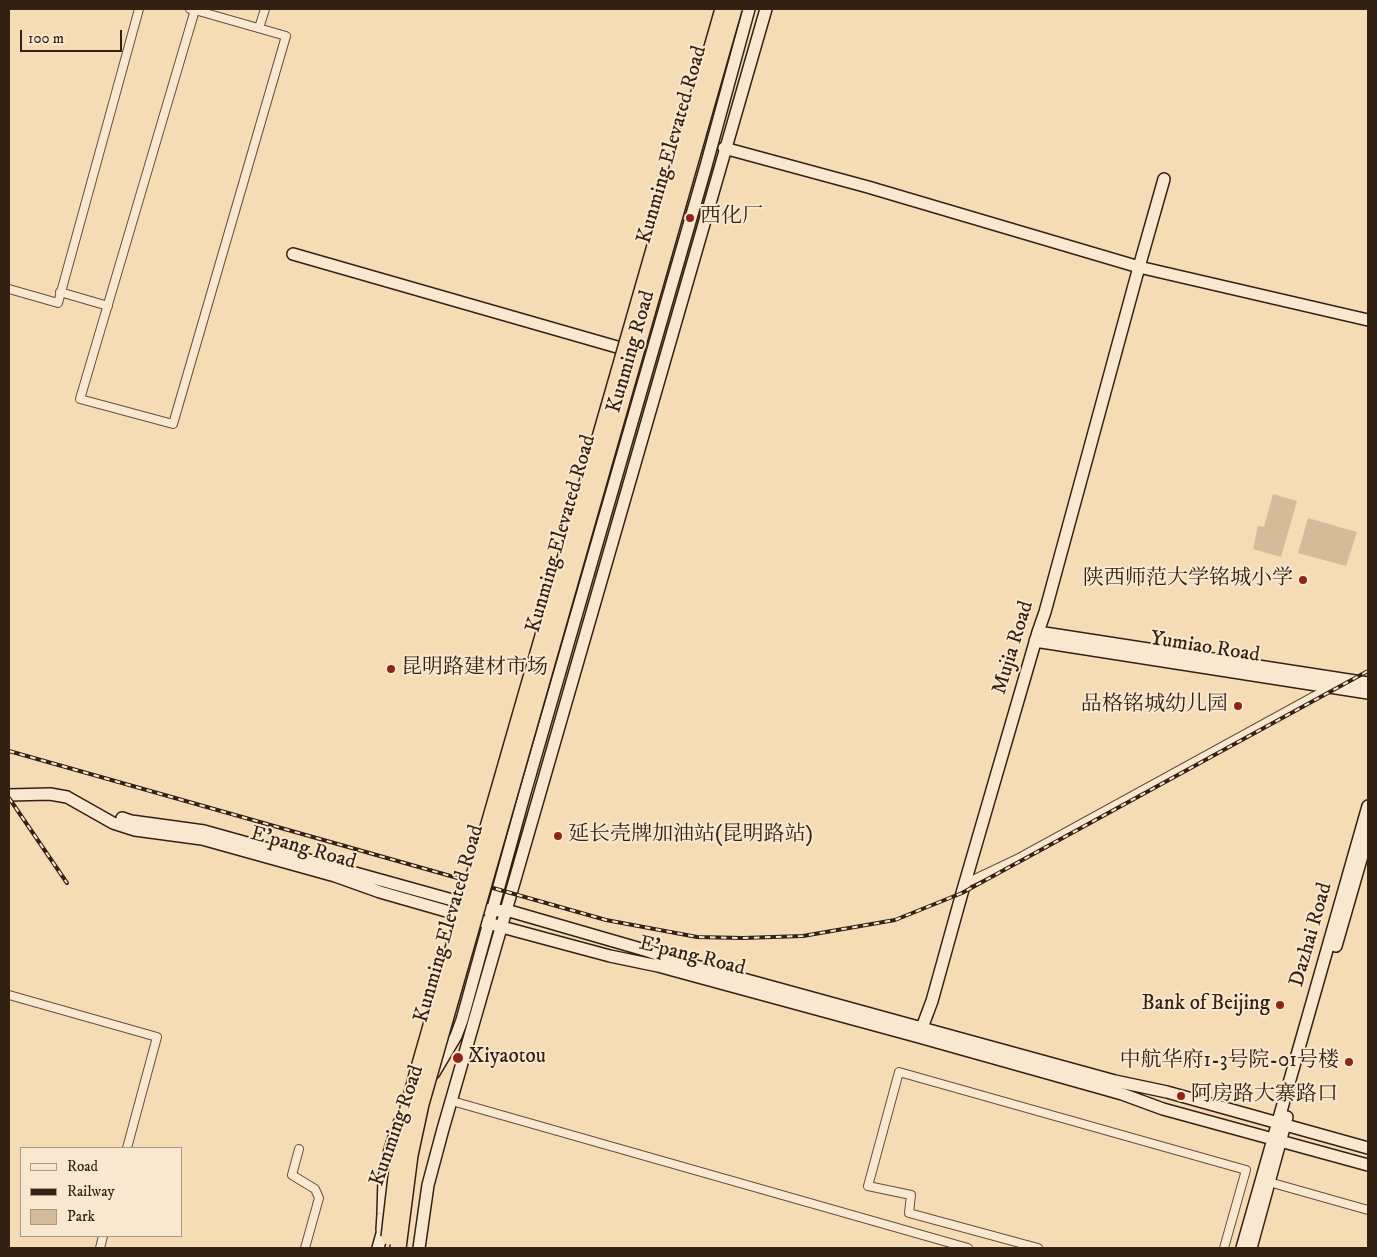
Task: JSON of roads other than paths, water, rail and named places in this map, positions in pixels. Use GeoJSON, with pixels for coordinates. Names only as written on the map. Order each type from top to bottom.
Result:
{"type":"FeatureCollection","features":[{"type":"Feature","properties":{"kind":"highway","name":"Kunming Elevated Road"},"geometry":{"type":"LineString","coordinates":[[382,1245],[406,1116],[418,1071],[723,9]]}},
{"type":"Feature","properties":{"kind":"highway","name":"Kunming Elevated Road"},"geometry":{"type":"LineString","coordinates":[[398,1248],[410,1156],[421,1104],[734,9]]}},
{"type":"Feature","properties":{"kind":"main road","name":"Kunming Road"},"geometry":{"type":"LineString","coordinates":[[382,1245],[408,1144],[430,1081],[459,1028],[749,9]]}},
{"type":"Feature","properties":{"kind":"main road","name":"Kunming Road"},"geometry":{"type":"LineString","coordinates":[[419,1248],[428,1185],[766,9]]}},
{"type":"Feature","properties":{"kind":"main road"},"geometry":{"type":"LineString","coordinates":[[725,148],[868,187],[1139,267],[1368,320]]}},
{"type":"Feature","properties":{"kind":"main road","name":"Mujia Road"},"geometry":{"type":"LineString","coordinates":[[920,1032],[932,1002],[964,884],[1047,602],[1164,178]]}},
{"type":"Feature","properties":{"kind":"main road"},"geometry":{"type":"LineString","coordinates":[[292,254],[664,361]]}},
{"type":"Feature","properties":{"kind":"main road","name":"Yumiao Road"},"geometry":{"type":"LineString","coordinates":[[1036,637],[1368,683]]}},
{"type":"Feature","properties":{"kind":"main road","name":"Yumiao Road"},"geometry":{"type":"LineString","coordinates":[[1036,637],[1368,693]]}},
{"type":"Feature","properties":{"kind":"main road","name":"E'pang Road"},"geometry":{"type":"LineString","coordinates":[[9,788],[50,786],[76,793],[108,812],[132,821],[204,831],[492,911],[506,910],[648,950],[674,960],[920,1032],[1122,1094],[1163,1109],[1368,1165]]}},
{"type":"Feature","properties":{"kind":"main road","name":"E'pang Road"},"geometry":{"type":"LineString","coordinates":[[9,795],[50,794],[67,797],[113,823],[136,830],[202,839],[336,876],[380,892],[502,927],[610,956],[658,966],[1209,1104],[1368,1148]]}},
{"type":"Feature","properties":{"kind":"main road","name":"Dazhai Road"},"geometry":{"type":"LineString","coordinates":[[1251,1248],[1270,1182],[1281,1123],[1368,806]]}},
{"type":"Feature","properties":{"kind":"main road","name":"Dazhai Road"},"geometry":{"type":"LineString","coordinates":[[1281,1123],[1368,835]]}},
{"type":"Feature","properties":{"kind":"main road"},"geometry":{"type":"LineString","coordinates":[[562,943],[566,927]]}},
{"type":"Feature","properties":{"kind":"main road"},"geometry":{"type":"LineString","coordinates":[[382,1245],[384,1178],[390,1149],[399,1123],[430,1081]]}},
{"type":"Feature","properties":{"kind":"main road"},"geometry":{"type":"LineString","coordinates":[[1204,1120],[1209,1104]]}},
{"type":"Feature","properties":{"kind":"main road","name":"Dazhai Road"},"geometry":{"type":"LineString","coordinates":[[1242,1248],[1277,1140]]}},
{"type":"Feature","properties":{"kind":"street"},"geometry":{"type":"LineString","coordinates":[[9,289],[58,303],[139,9]]}},
{"type":"Feature","properties":{"kind":"street"},"geometry":{"type":"LineString","coordinates":[[192,9],[286,36],[173,424],[80,399],[192,9]]}},
{"type":"Feature","properties":{"kind":"street"},"geometry":{"type":"LineString","coordinates":[[259,28],[265,9]]}},
{"type":"Feature","properties":{"kind":"street"},"geometry":{"type":"LineString","coordinates":[[60,292],[108,306]]}},
{"type":"Feature","properties":{"kind":"street"},"geometry":{"type":"LineString","coordinates":[[964,884],[1019,858],[1331,687]]}},
{"type":"Feature","properties":{"kind":"street"},"geometry":{"type":"LineString","coordinates":[[9,995],[157,1037],[127,1147]]}},
{"type":"Feature","properties":{"kind":"street"},"geometry":{"type":"LineString","coordinates":[[1038,1248],[909,1213],[911,1195],[868,1186],[898,1072],[1246,1170],[1224,1248]]}},
{"type":"Feature","properties":{"kind":"street"},"geometry":{"type":"LineString","coordinates":[[452,1101],[968,1248]]}},
{"type":"Feature","properties":{"kind":"street"},"geometry":{"type":"LineString","coordinates":[[299,1149],[292,1175],[315,1189],[320,1198],[305,1248]]}},
{"type":"Feature","properties":{"kind":"street"},"geometry":{"type":"LineString","coordinates":[[1270,1182],[1368,1210]]}},
{"type":"Feature","properties":{"kind":"railway"},"geometry":{"type":"LineString","coordinates":[[9,751],[606,920],[697,937],[803,936],[895,920],[962,893],[1368,671]]}},
{"type":"Feature","properties":{"kind":"railway"},"geometry":{"type":"LineString","coordinates":[[9,798],[67,883]]}},
{"type":"Feature","properties":{"kind":"place","name":"西化厂"},"geometry":{"type":"Point","coordinates":[690,218]}},
{"type":"Feature","properties":{"kind":"place","name":"陕西师范大学铭城小学"},"geometry":{"type":"Point","coordinates":[1303,580]}},
{"type":"Feature","properties":{"kind":"place","name":"昆明路建材市场"},"geometry":{"type":"Point","coordinates":[391,669]}},
{"type":"Feature","properties":{"kind":"place","name":"品格铭城幼儿园"},"geometry":{"type":"Point","coordinates":[1238,706]}},
{"type":"Feature","properties":{"kind":"place","name":"延长壳牌加油站(昆明路站)"},"geometry":{"type":"Point","coordinates":[558,836]}},
{"type":"Feature","properties":{"kind":"place","name":"Bank of Beijing"},"geometry":{"type":"Point","coordinates":[1280,1005]}},
{"type":"Feature","properties":{"kind":"place","name":"Xiyaotou"},"geometry":{"type":"Point","coordinates":[458,1058]}},
{"type":"Feature","properties":{"kind":"place","name":"中航华府1-3号院-01号楼"},"geometry":{"type":"Point","coordinates":[1349,1062]}},
{"type":"Feature","properties":{"kind":"place","name":"阿房路大寨路口"},"geometry":{"type":"Point","coordinates":[1181,1096]}}]}
